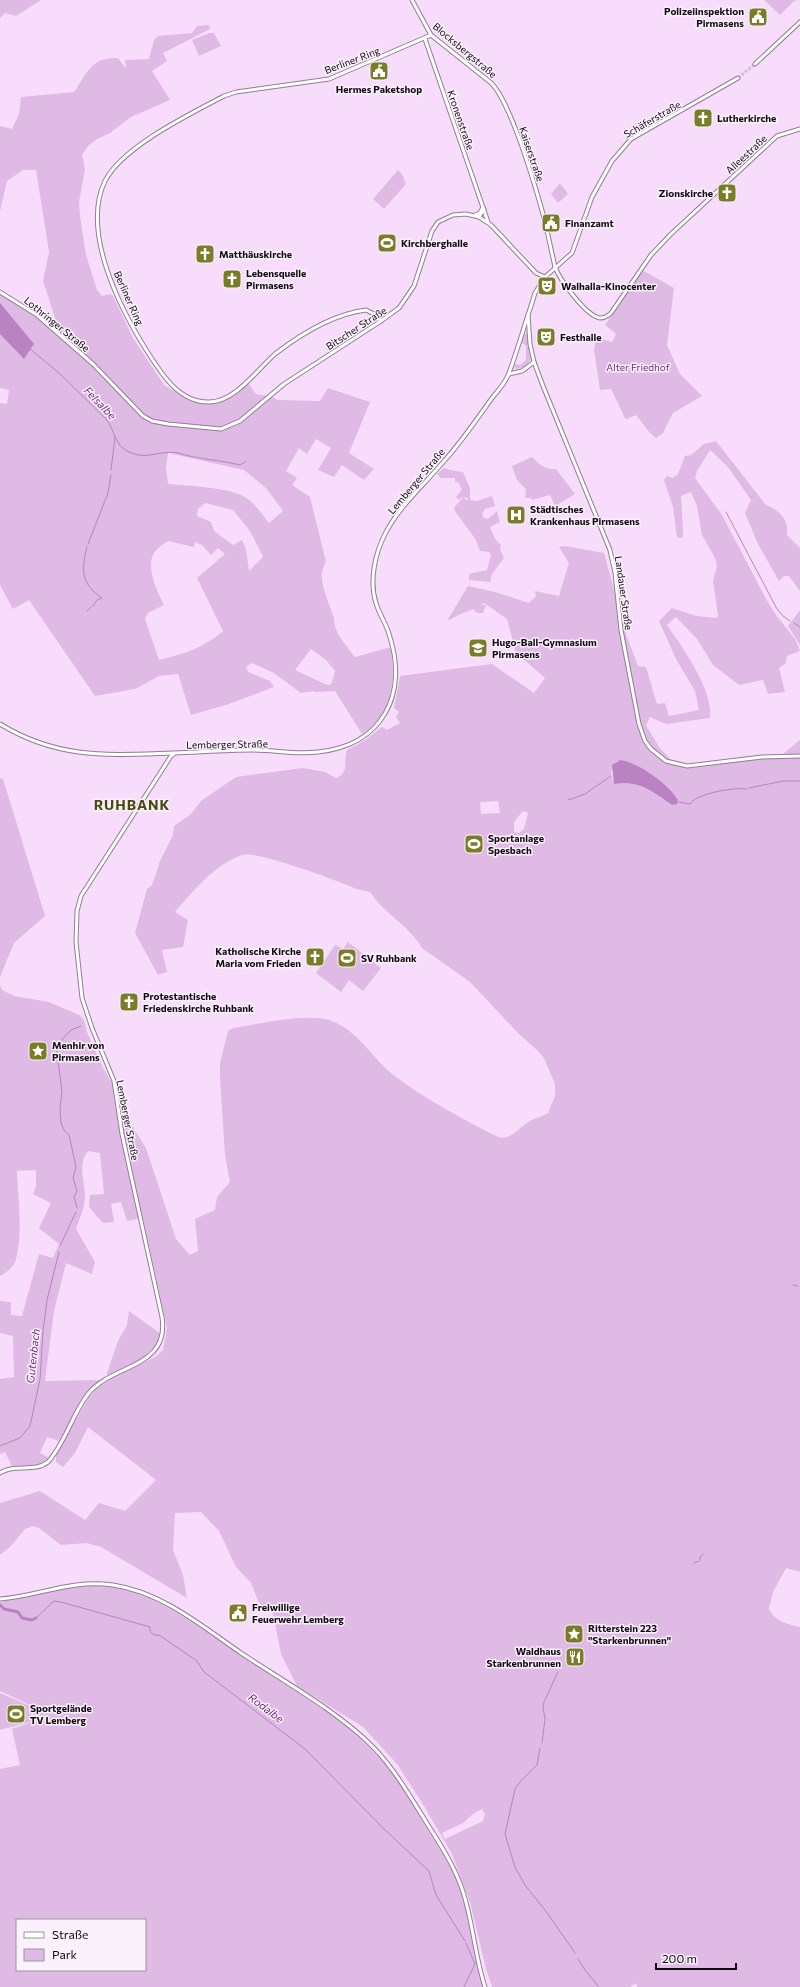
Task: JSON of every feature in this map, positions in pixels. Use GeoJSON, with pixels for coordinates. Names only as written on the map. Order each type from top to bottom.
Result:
{"type":"FeatureCollection","features":[{"type":"Feature","properties":{"kind":"main road","name":"Blocksbergstraße"},"geometry":{"type":"LineString","coordinates":[[412,0],[431,35],[498,90]]}},
{"type":"Feature","properties":{"kind":"main road"},"geometry":{"type":"LineString","coordinates":[[755,64],[800,22]]}},
{"type":"Feature","properties":{"kind":"main road","name":"Berliner Ring"},"geometry":{"type":"LineString","coordinates":[[381,321],[371,311],[365,310],[319,325],[276,354],[228,398],[212,402],[193,399],[181,393],[164,376],[138,336],[120,303],[103,256],[98,220],[98,203],[108,177],[119,162],[130,152],[151,137],[224,96],[236,92],[329,79],[425,39],[431,35]]}},
{"type":"Feature","properties":{"kind":"main road","name":"Kronenstraße"},"geometry":{"type":"LineString","coordinates":[[425,39],[488,222]]}},
{"type":"Feature","properties":{"kind":"main road","name":"Schäferstraße"},"geometry":{"type":"LineString","coordinates":[[577,239],[596,189],[624,145],[633,137],[665,121],[738,78]]}},
{"type":"Feature","properties":{"kind":"main road","name":"Kaiserstraße"},"geometry":{"type":"LineString","coordinates":[[498,90],[514,127],[539,198],[555,267]]}},
{"type":"Feature","properties":{"kind":"main road","name":"Alleestraße"},"geometry":{"type":"LineString","coordinates":[[555,267],[568,287],[583,305],[596,316],[603,318],[611,313],[647,260],[664,241],[773,139],[780,134],[800,129]]}},
{"type":"Feature","properties":{"kind":"main road"},"geometry":{"type":"LineString","coordinates":[[475,215],[481,212],[484,207]]}},
{"type":"Feature","properties":{"kind":"main road"},"geometry":{"type":"LineString","coordinates":[[479,216],[483,214],[484,207]]}},
{"type":"Feature","properties":{"kind":"main road","name":"Bitscher Straße"},"geometry":{"type":"LineString","coordinates":[[310,367],[399,308],[410,294],[417,278],[430,235],[437,224],[453,215],[475,215],[488,222],[540,275],[545,277]]}},
{"type":"Feature","properties":{"kind":"main road","name":"Landauer Straße"},"geometry":{"type":"LineString","coordinates":[[577,239],[571,254],[545,277],[535,293],[528,315],[529,333],[534,362],[610,550],[615,573],[621,630],[638,724],[648,747],[663,760],[682,766],[762,757],[800,756]]}},
{"type":"Feature","properties":{"kind":"main road","name":"Lothringer Straße"},"geometry":{"type":"LineString","coordinates":[[0,292],[37,315],[101,371],[138,413],[147,419],[168,424],[217,429],[227,428],[240,421],[271,394],[310,367]]}},
{"type":"Feature","properties":{"kind":"main road","name":"Lemberger Straße"},"geometry":{"type":"LineString","coordinates":[[0,1473],[10,1468],[35,1468],[48,1462],[88,1394],[101,1382],[149,1356],[158,1347],[163,1333],[162,1317],[120,1126],[114,1081],[84,1008],[80,987],[76,942],[77,911],[83,893],[168,758],[175,753],[252,750],[305,753],[327,751],[342,747],[358,739],[381,720],[392,702],[396,676],[393,647],[377,607],[373,589],[375,565],[381,543],[402,508],[447,458],[509,374],[528,315]]}},
{"type":"Feature","properties":{"kind":"main road"},"geometry":{"type":"LineString","coordinates":[[522,333],[527,330],[529,333]]}},
{"type":"Feature","properties":{"kind":"main road"},"geometry":{"type":"LineString","coordinates":[[509,374],[515,374],[534,362]]}},
{"type":"Feature","properties":{"kind":"main road"},"geometry":{"type":"LineString","coordinates":[[511,367],[515,374]]}},
{"type":"Feature","properties":{"kind":"main road"},"geometry":{"type":"LineString","coordinates":[[525,369],[532,368],[537,370]]}},
{"type":"Feature","properties":{"kind":"main road"},"geometry":{"type":"LineString","coordinates":[[0,724],[40,743],[77,753],[105,755],[175,753]]}},
{"type":"Feature","properties":{"kind":"main road"},"geometry":{"type":"LineString","coordinates":[[163,754],[168,758]]}},
{"type":"Feature","properties":{"kind":"main road"},"geometry":{"type":"LineString","coordinates":[[0,1599],[62,1586],[86,1583],[114,1585],[142,1593],[163,1602],[192,1620],[350,1727],[374,1748],[398,1778],[452,1866],[466,1902],[478,1962],[485,1987]]}},
{"type":"Feature","properties":{"kind":"green space"},"geometry":{"type":"Polygon","coordinates":[[[0,0],[41,0],[16,16],[5,13],[0,18],[0,0]]]}},
{"type":"Feature","properties":{"kind":"green space"},"geometry":{"type":"Polygon","coordinates":[[[764,0],[798,0],[794,1],[780,15],[764,0]]]}},
{"type":"Feature","properties":{"kind":"green space"},"geometry":{"type":"Polygon","coordinates":[[[209,25],[210,29],[163,53],[167,61],[152,71],[170,100],[131,117],[110,133],[97,139],[88,146],[82,155],[85,169],[79,202],[86,255],[97,290],[102,296],[110,294],[113,296],[133,338],[164,385],[190,401],[212,404],[233,396],[248,383],[256,394],[273,397],[277,400],[320,401],[328,388],[370,402],[349,453],[374,469],[364,480],[342,465],[334,477],[318,470],[331,448],[316,439],[307,454],[299,448],[286,471],[297,478],[292,485],[310,497],[326,562],[323,568],[322,582],[338,634],[355,657],[391,647],[393,661],[393,685],[391,696],[382,715],[362,734],[335,691],[313,691],[301,693],[274,673],[252,663],[246,667],[248,672],[270,681],[274,687],[229,704],[191,715],[178,674],[159,676],[135,689],[95,696],[29,600],[13,609],[0,585],[0,403],[7,404],[9,390],[0,388],[0,294],[35,316],[53,331],[58,327],[43,281],[49,252],[36,170],[23,170],[7,181],[0,211],[0,126],[12,129],[19,114],[21,97],[74,92],[87,72],[96,63],[109,58],[118,58],[126,69],[125,60],[149,59],[154,40],[158,36],[192,33],[197,26],[209,25]],[[168,453],[166,467],[168,484],[207,487],[236,493],[251,501],[269,523],[283,511],[266,488],[244,470],[168,453]],[[205,503],[198,509],[197,516],[211,522],[214,531],[233,545],[242,540],[246,549],[249,571],[263,557],[250,531],[233,510],[205,503]],[[168,541],[157,549],[153,555],[151,569],[155,585],[164,605],[148,613],[145,619],[159,660],[193,650],[216,637],[223,631],[197,578],[225,554],[218,548],[211,555],[202,545],[195,542],[194,547],[168,541]],[[311,649],[295,670],[325,684],[331,685],[335,671],[326,660],[311,649]]]}},
{"type":"Feature","properties":{"kind":"green space"},"geometry":{"type":"Polygon","coordinates":[[[209,33],[214,33],[221,46],[199,56],[192,40],[209,33]]]}},
{"type":"Feature","properties":{"kind":"green space"},"geometry":{"type":"Polygon","coordinates":[[[398,170],[402,174],[406,184],[384,209],[373,199],[398,170]]]}},
{"type":"Feature","properties":{"kind":"green space"},"geometry":{"type":"Polygon","coordinates":[[[560,183],[568,194],[558,203],[551,194],[560,183]]]}},
{"type":"Feature","properties":{"kind":"green space","name":"Alter Friedhof"},"geometry":{"type":"Polygon","coordinates":[[[642,270],[674,288],[667,345],[680,374],[702,396],[673,413],[663,433],[656,438],[650,433],[636,415],[627,419],[625,418],[611,389],[600,390],[594,350],[596,338],[612,342],[616,334],[605,325],[642,270]]]}},
{"type":"Feature","properties":{"kind":"green space"},"geometry":{"type":"Polygon","coordinates":[[[527,333],[531,359],[525,367],[515,369],[514,364],[520,365],[526,360],[526,346],[521,342],[524,334],[527,333]]]}},
{"type":"Feature","properties":{"kind":"green space"},"geometry":{"type":"Polygon","coordinates":[[[716,441],[766,505],[782,516],[787,525],[787,535],[800,548],[800,591],[789,576],[784,576],[779,581],[758,544],[745,513],[751,500],[728,467],[710,450],[697,471],[695,478],[722,515],[765,597],[776,615],[795,639],[800,651],[787,656],[786,663],[779,668],[785,692],[768,694],[763,680],[739,685],[713,665],[697,639],[676,617],[667,625],[696,669],[707,694],[710,707],[710,718],[666,724],[650,717],[646,725],[659,747],[672,761],[691,768],[750,760],[787,758],[784,753],[800,740],[800,1572],[786,1568],[773,1592],[769,1608],[777,1619],[800,1627],[800,1987],[637,1987],[636,1983],[630,1987],[492,1987],[486,1969],[470,1902],[452,1854],[424,1806],[397,1764],[363,1727],[297,1686],[281,1654],[273,1613],[259,1603],[251,1583],[236,1567],[219,1531],[201,1512],[175,1513],[173,1550],[183,1575],[187,1598],[101,1547],[87,1543],[61,1545],[39,1528],[33,1526],[25,1529],[11,1546],[0,1555],[0,1503],[40,1491],[85,1520],[99,1503],[125,1511],[156,1480],[88,1427],[75,1453],[63,1467],[56,1462],[56,1454],[89,1397],[99,1386],[155,1357],[163,1350],[167,1328],[143,1218],[127,1221],[121,1202],[111,1204],[114,1222],[103,1223],[89,1207],[90,1195],[104,1194],[100,1153],[88,1151],[82,1167],[85,1200],[76,1229],[95,1262],[92,1274],[66,1263],[54,1311],[45,1381],[101,1380],[86,1393],[59,1441],[47,1437],[40,1453],[49,1458],[45,1461],[36,1465],[12,1466],[5,1452],[0,1454],[0,1379],[14,1377],[13,1336],[0,1333],[0,1301],[11,1302],[11,1315],[22,1316],[39,1254],[53,1258],[59,1244],[39,1228],[51,1203],[33,1194],[36,1186],[36,1170],[17,1171],[20,1215],[18,1249],[16,1259],[12,1267],[0,1276],[0,985],[2,990],[14,996],[49,1002],[79,1015],[84,1020],[87,1032],[103,1068],[121,1098],[132,1126],[146,1148],[176,1239],[190,1255],[198,1251],[195,1219],[215,1210],[217,1197],[230,1182],[225,1156],[220,1063],[228,1031],[233,1028],[298,1018],[332,1021],[351,1032],[380,1063],[396,1077],[420,1094],[498,1137],[507,1137],[515,1133],[530,1121],[548,1113],[555,1096],[555,1084],[544,1058],[470,982],[422,948],[417,940],[382,907],[370,892],[356,889],[280,861],[263,857],[242,855],[222,865],[205,879],[175,912],[188,920],[183,947],[162,950],[167,972],[158,975],[135,933],[147,889],[152,885],[160,861],[173,835],[174,826],[191,814],[201,801],[236,777],[303,768],[325,772],[336,778],[340,776],[345,770],[347,750],[365,740],[382,727],[387,730],[400,723],[396,717],[399,712],[394,708],[400,676],[492,664],[534,693],[545,678],[516,653],[507,619],[484,603],[480,605],[486,605],[483,613],[477,613],[473,609],[447,621],[468,586],[495,592],[529,603],[536,596],[535,591],[559,596],[569,563],[559,547],[565,546],[604,553],[627,637],[638,666],[646,667],[657,704],[665,703],[669,716],[699,710],[695,691],[676,659],[659,621],[672,608],[696,616],[717,618],[718,615],[713,581],[717,566],[715,558],[702,535],[697,506],[691,492],[681,496],[683,538],[677,537],[673,507],[664,480],[667,476],[673,478],[678,474],[685,456],[691,455],[704,444],[716,441]],[[620,760],[616,762],[611,772],[614,784],[623,783],[638,785],[672,805],[678,800],[661,781],[653,775],[627,762],[620,760]],[[498,801],[480,802],[481,814],[500,813],[498,801]],[[523,811],[514,822],[514,832],[519,833],[524,829],[528,813],[523,811]],[[482,1809],[473,1814],[463,1823],[442,1833],[445,1839],[483,1821],[485,1814],[482,1809]]]}},
{"type":"Feature","properties":{"kind":"green space"},"geometry":{"type":"Polygon","coordinates":[[[532,457],[549,469],[556,469],[575,494],[555,506],[550,495],[532,500],[531,498],[525,498],[526,489],[517,480],[512,466],[532,457]]]}},
{"type":"Feature","properties":{"kind":"green space"},"geometry":{"type":"Polygon","coordinates":[[[444,468],[463,472],[470,488],[470,500],[477,501],[492,496],[495,506],[485,509],[482,514],[484,518],[488,519],[497,511],[500,522],[490,527],[495,539],[501,545],[500,549],[504,558],[492,574],[490,582],[469,580],[469,574],[487,570],[491,555],[489,552],[480,551],[476,540],[455,511],[454,508],[463,497],[458,500],[456,497],[462,490],[458,482],[455,482],[455,478],[441,478],[437,474],[444,468]]]}},
{"type":"Feature","properties":{"kind":"green space"},"geometry":{"type":"Polygon","coordinates":[[[800,610],[800,645],[788,626],[800,610]]]}},
{"type":"Feature","properties":{"kind":"green space"},"geometry":{"type":"Polygon","coordinates":[[[0,778],[3,779],[45,916],[14,943],[0,977],[0,778]]]}},
{"type":"Feature","properties":{"kind":"green space","name":"SV Ruhbank"},"geometry":{"type":"Polygon","coordinates":[[[348,942],[381,968],[363,991],[349,980],[341,992],[316,973],[335,945],[343,949],[348,942]]]}},
{"type":"Feature","properties":{"kind":"green space"},"geometry":{"type":"Polygon","coordinates":[[[129,1311],[161,1334],[157,1343],[146,1356],[108,1376],[107,1373],[118,1341],[127,1325],[129,1311]]]}},
{"type":"Feature","properties":{"kind":"green space"},"geometry":{"type":"Polygon","coordinates":[[[97,1585],[132,1592],[149,1598],[195,1624],[324,1710],[347,1728],[390,1770],[454,1875],[465,1904],[477,1966],[483,1987],[0,1987],[0,1769],[20,1765],[12,1729],[34,1721],[32,1706],[0,1691],[0,1602],[56,1589],[97,1585]]]}},
{"type":"Feature","properties":{"kind":"green space","name":"Sportgelände TV Lemberg"},"geometry":{"type":"Polygon","coordinates":[[[0,1693],[30,1706],[33,1721],[0,1730],[0,1693]]]}},
{"type":"Feature","properties":{"kind":"shaded area"},"geometry":{"type":"Polygon","coordinates":[[[0,303],[34,344],[24,359],[0,334],[0,303]]]}},
{"type":"Feature","properties":{"kind":"shaded area"},"geometry":{"type":"Polygon","coordinates":[[[620,760],[636,765],[661,781],[674,794],[678,800],[677,804],[672,805],[651,791],[638,785],[623,783],[614,784],[612,765],[620,760]]]}},
{"type":"Feature","properties":{"kind":"waterway","name":"Felsalbe"},"geometry":{"type":"LineString","coordinates":[[30,349],[59,373],[106,419],[111,426],[118,443],[131,453],[138,455],[152,455],[172,452],[240,465],[246,461]]}},
{"type":"Feature","properties":{"kind":"waterway"},"geometry":{"type":"LineString","coordinates":[[111,470],[115,437]]}},
{"type":"Feature","properties":{"kind":"waterway"},"geometry":{"type":"LineString","coordinates":[[88,544],[108,493],[111,475]]}},
{"type":"Feature","properties":{"kind":"waterway"},"geometry":{"type":"LineString","coordinates":[[726,512],[777,609],[790,621]]}},
{"type":"Feature","properties":{"kind":"waterway"},"geometry":{"type":"LineString","coordinates":[[87,547],[84,563],[84,576],[90,587],[102,598],[97,600],[93,606]]}},
{"type":"Feature","properties":{"kind":"waterway"},"geometry":{"type":"LineString","coordinates":[[87,611],[91,607]]}},
{"type":"Feature","properties":{"kind":"waterway"},"geometry":{"type":"LineString","coordinates":[[794,623],[800,627]]}},
{"type":"Feature","properties":{"kind":"waterway"},"geometry":{"type":"LineString","coordinates":[[568,800],[585,794],[611,776]]}},
{"type":"Feature","properties":{"kind":"waterway"},"geometry":{"type":"LineString","coordinates":[[749,788],[783,781],[800,781]]}},
{"type":"Feature","properties":{"kind":"waterway"},"geometry":{"type":"LineString","coordinates":[[679,802],[690,804],[694,800],[708,794],[726,790],[747,789]]}},
{"type":"Feature","properties":{"kind":"waterway","name":"Gutenbach"},"geometry":{"type":"LineString","coordinates":[[77,1208],[74,1197],[77,1191],[73,1178],[76,1167],[69,1135],[64,1130],[61,1123],[60,1108],[62,1091],[56,1046],[71,1030],[81,1026]]}},
{"type":"Feature","properties":{"kind":"waterway","name":"Gutenbach"},"geometry":{"type":"LineString","coordinates":[[60,1246],[76,1212]]}},
{"type":"Feature","properties":{"kind":"waterway","name":"Gutenbach"},"geometry":{"type":"LineString","coordinates":[[0,1446],[20,1438],[30,1426],[40,1379],[43,1331],[47,1300],[59,1252]]}},
{"type":"Feature","properties":{"kind":"waterway"},"geometry":{"type":"LineString","coordinates":[[793,1285],[798,1286]]}},
{"type":"Feature","properties":{"kind":"waterway"},"geometry":{"type":"LineString","coordinates":[[700,1560],[700,1557],[704,1554]]}},
{"type":"Feature","properties":{"kind":"waterway"},"geometry":{"type":"LineString","coordinates":[[694,1563],[699,1561]]}},
{"type":"Feature","properties":{"kind":"waterway","name":"Rodalbe"},"geometry":{"type":"LineString","coordinates":[[36,1618],[54,1601],[61,1602],[150,1627],[150,1631],[154,1635],[159,1635],[197,1661],[204,1672],[305,1749],[383,1828],[429,1871],[436,1895],[465,1941]]}},
{"type":"Feature","properties":{"kind":"waterway","name":"Rodalbe"},"geometry":{"type":"LineString","coordinates":[[0,1605],[4,1609],[18,1612],[22,1618],[32,1620],[36,1618]]}},
{"type":"Feature","properties":{"kind":"waterway"},"geometry":{"type":"LineString","coordinates":[[573,1634],[575,1640]]}},
{"type":"Feature","properties":{"kind":"waterway"},"geometry":{"type":"LineString","coordinates":[[542,1743],[545,1719],[543,1707],[544,1702],[558,1672]]}},
{"type":"Feature","properties":{"kind":"waterway"},"geometry":{"type":"LineString","coordinates":[[540,1748],[537,1765],[515,1789],[505,1834],[515,1867],[525,1885],[548,1914],[575,1953]]}},
{"type":"Feature","properties":{"kind":"waterway","name":"Rodalbe"},"geometry":{"type":"LineString","coordinates":[[464,1987],[475,1964],[466,1943]]}},
{"type":"Feature","properties":{"kind":"waterway"},"geometry":{"type":"LineString","coordinates":[[578,1959],[599,1987]]}},
{"type":"Feature","properties":{"kind":"tunnel"},"geometry":{"type":"LineString","coordinates":[[738,78],[755,64]]}},
{"type":"Feature","properties":{"kind":"place","name":"Polizeiinspektion Pirmasens"},"geometry":{"type":"Point","coordinates":[758,17]}},
{"type":"Feature","properties":{"kind":"place","name":"Hermes Paketshop"},"geometry":{"type":"Point","coordinates":[379,71]}},
{"type":"Feature","properties":{"kind":"place","name":"Lutherkirche"},"geometry":{"type":"Point","coordinates":[703,118]}},
{"type":"Feature","properties":{"kind":"place","name":"Zionskirche"},"geometry":{"type":"Point","coordinates":[727,193]}},
{"type":"Feature","properties":{"kind":"place","name":"Finanzamt"},"geometry":{"type":"Point","coordinates":[551,223]}},
{"type":"Feature","properties":{"kind":"place","name":"Kirchberghalle"},"geometry":{"type":"Point","coordinates":[387,243]}},
{"type":"Feature","properties":{"kind":"place","name":"Matthäuskirche"},"geometry":{"type":"Point","coordinates":[205,254]}},
{"type":"Feature","properties":{"kind":"place","name":"Lebensquelle Pirmasens"},"geometry":{"type":"Point","coordinates":[232,279]}},
{"type":"Feature","properties":{"kind":"place","name":"Walhalla-Kinocenter"},"geometry":{"type":"Point","coordinates":[547,286]}},
{"type":"Feature","properties":{"kind":"place","name":"Festhalle"},"geometry":{"type":"Point","coordinates":[546,337]}},
{"type":"Feature","properties":{"kind":"place","name":"Städtisches Krankenhaus Pirmasens"},"geometry":{"type":"Point","coordinates":[516,515]}},
{"type":"Feature","properties":{"kind":"place","name":"Hugo-Ball-Gymnasium Pirmasens"},"geometry":{"type":"Point","coordinates":[478,648]}},
{"type":"Feature","properties":{"kind":"place","name":"Sportanlage Spesbach"},"geometry":{"type":"Point","coordinates":[474,844]}},
{"type":"Feature","properties":{"kind":"place","name":"Katholische Kirche Maria vom Frieden"},"geometry":{"type":"Point","coordinates":[315,957]}},
{"type":"Feature","properties":{"kind":"place","name":"SV Ruhbank"},"geometry":{"type":"Point","coordinates":[347,958]}},
{"type":"Feature","properties":{"kind":"place","name":"Protestantische Friedenskirche Ruhbank"},"geometry":{"type":"Point","coordinates":[129,1002]}},
{"type":"Feature","properties":{"kind":"place","name":"Menhir von Pirmasens"},"geometry":{"type":"Point","coordinates":[38,1051]}},
{"type":"Feature","properties":{"kind":"place","name":"Freiwillige Feuerwehr Lemberg"},"geometry":{"type":"Point","coordinates":[238,1613]}},
{"type":"Feature","properties":{"kind":"place","name":"Ritterstein 223 \"Starkenbrunnen\""},"geometry":{"type":"Point","coordinates":[574,1634]}},
{"type":"Feature","properties":{"kind":"place","name":"Waldhaus Starkenbrunnen"},"geometry":{"type":"Point","coordinates":[575,1657]}},
{"type":"Feature","properties":{"kind":"place","name":"Sportgelände TV Lemberg"},"geometry":{"type":"Point","coordinates":[16,1714]}},
{"type":"Feature","properties":{"kind":"district","name":"RUHBANK"},"geometry":{"type":"Point","coordinates":[132,805]}}]}
